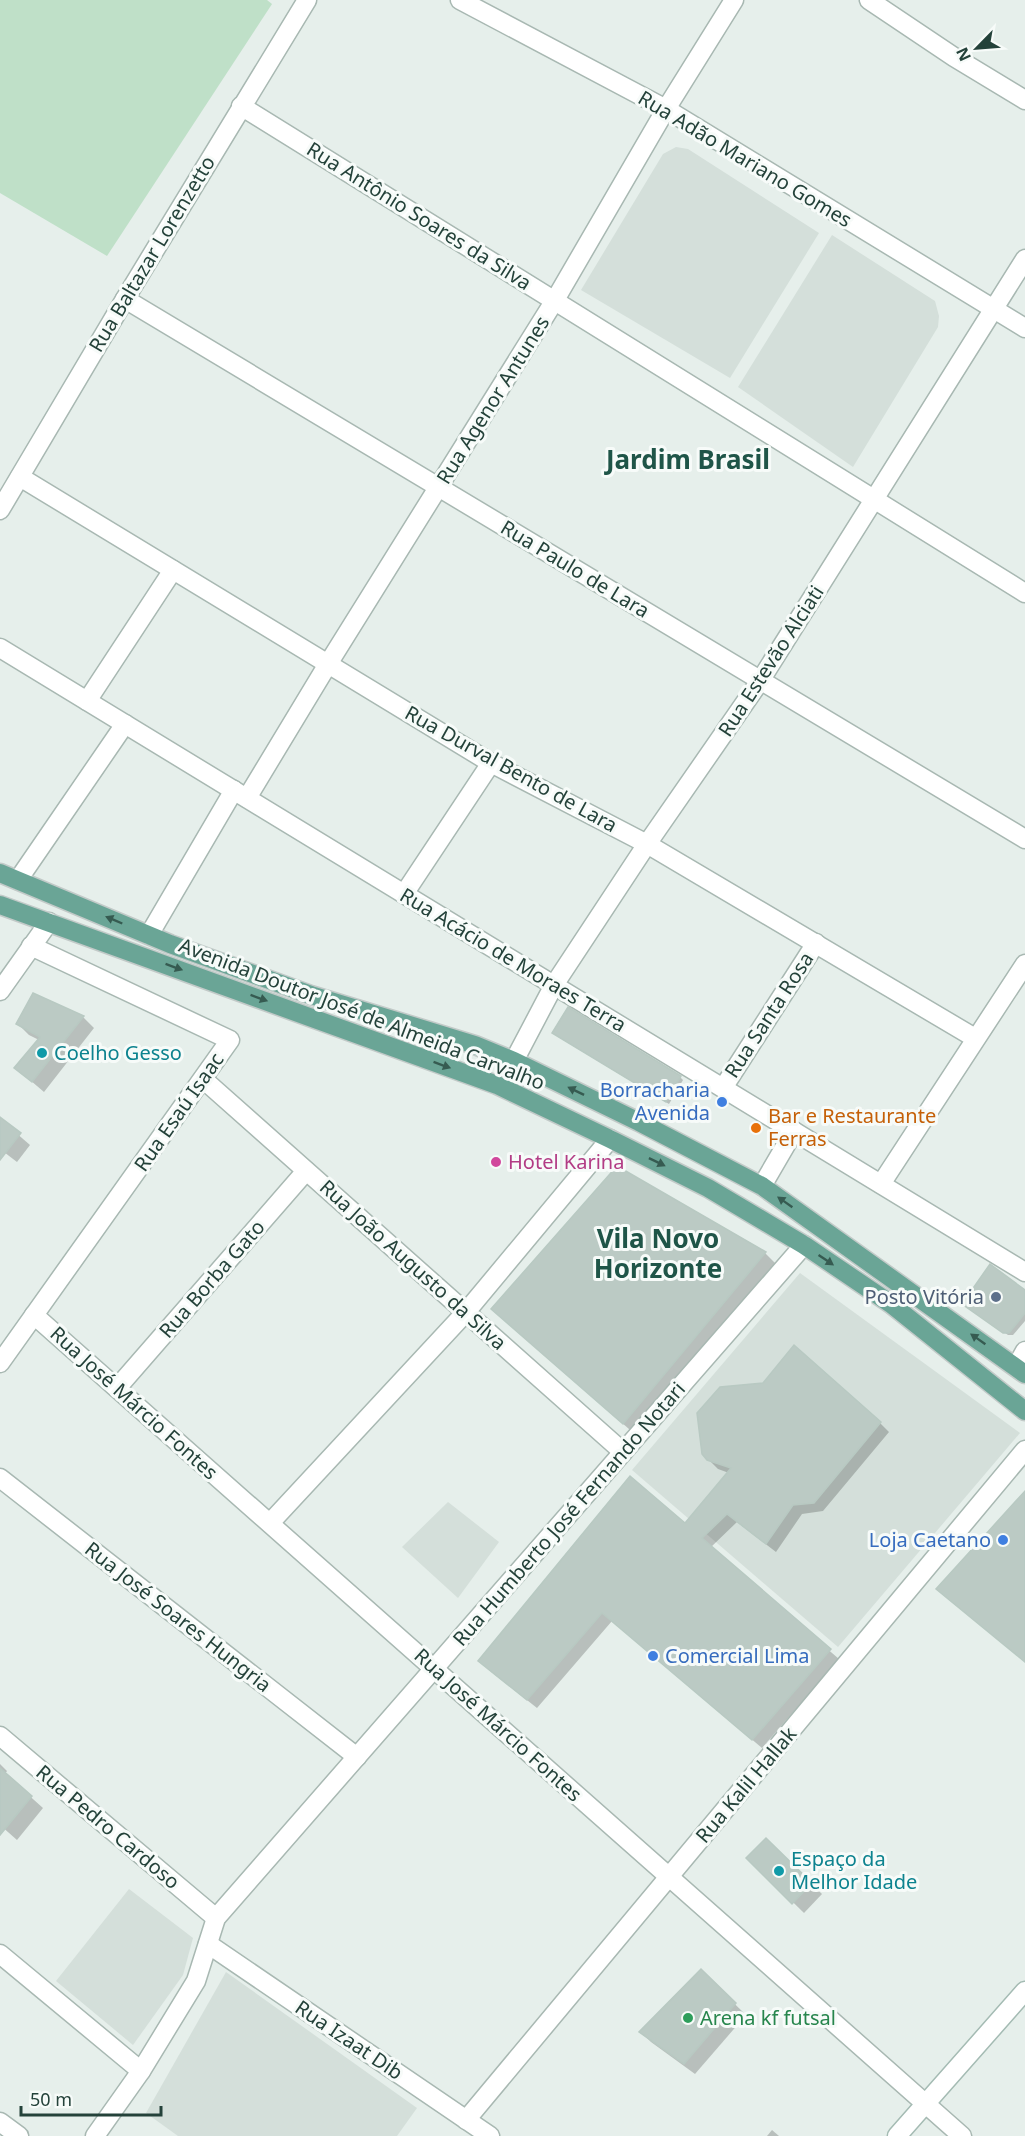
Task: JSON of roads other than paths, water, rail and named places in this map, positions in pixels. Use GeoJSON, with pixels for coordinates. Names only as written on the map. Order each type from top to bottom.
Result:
{"type":"FeatureCollection","features":[{"type":"Feature","properties":{"kind":"main road","name":"Avenida Doutor José de Almeida Carvalho"},"geometry":{"type":"LineString","coordinates":[[0,873],[149,935],[311,995],[475,1045],[514,1061],[762,1185],[1022,1364]]}},
{"type":"Feature","properties":{"kind":"main road","name":"Avenida Doutor José de Almeida Carvalho"},"geometry":{"type":"LineString","coordinates":[[0,904],[497,1085],[610,1139],[708,1188],[804,1245],[891,1304],[1025,1411]]}},
{"type":"Feature","properties":{"kind":"street","name":"Rua Baltazar Lorenzetto"},"geometry":{"type":"LineString","coordinates":[[0,510],[241,106],[307,0]]}},
{"type":"Feature","properties":{"kind":"street","name":"Rua Adão Mariano Gomes"},"geometry":{"type":"LineString","coordinates":[[460,0],[666,110],[1025,328]]}},
{"type":"Feature","properties":{"kind":"street","name":"Rua Agenor Antunes"},"geometry":{"type":"LineString","coordinates":[[149,935],[328,664],[555,300],[666,110],[734,0]]}},
{"type":"Feature","properties":{"kind":"street"},"geometry":{"type":"LineString","coordinates":[[879,3],[954,57],[1025,100]]}},
{"type":"Feature","properties":{"kind":"street","name":"Rua Antônio Soares da Silva"},"geometry":{"type":"LineString","coordinates":[[241,106],[1025,593]]}},
{"type":"Feature","properties":{"kind":"street","name":"Rua Estevão Alciati"},"geometry":{"type":"LineString","coordinates":[[514,1061],[554,985],[647,844],[760,681],[1025,259]]}},
{"type":"Feature","properties":{"kind":"street","name":"Rua Paulo de Lara"},"geometry":{"type":"LineString","coordinates":[[125,299],[1025,839]]}},
{"type":"Feature","properties":{"kind":"street","name":"Rua Durval Bento de Lara"},"geometry":{"type":"LineString","coordinates":[[20,477],[491,763],[647,844],[975,1038]]}},
{"type":"Feature","properties":{"kind":"street"},"geometry":{"type":"LineString","coordinates":[[87,701],[173,570]]}},
{"type":"Feature","properties":{"kind":"street","name":"Rua Acácio de Moraes Terra"},"geometry":{"type":"LineString","coordinates":[[0,648],[1025,1272]]}},
{"type":"Feature","properties":{"kind":"street"},"geometry":{"type":"LineString","coordinates":[[18,880],[125,724]]}},
{"type":"Feature","properties":{"kind":"street"},"geometry":{"type":"LineString","coordinates":[[404,894],[491,763]]}},
{"type":"Feature","properties":{"kind":"street"},"geometry":{"type":"LineString","coordinates":[[0,991],[49,922]]}},
{"type":"Feature","properties":{"kind":"street","name":"Rua Santa Rosa"},"geometry":{"type":"LineString","coordinates":[[723,1088],[816,943]]}},
{"type":"Feature","properties":{"kind":"street","name":"Rua Esaú Isaac"},"geometry":{"type":"LineString","coordinates":[[0,1363],[230,1040],[31,946]]}},
{"type":"Feature","properties":{"kind":"street"},"geometry":{"type":"LineString","coordinates":[[881,1184],[1025,964]]}},
{"type":"Feature","properties":{"kind":"street","name":"Rua João Augusto da Silva"},"geometry":{"type":"LineString","coordinates":[[203,1079],[623,1452]]}},
{"type":"Feature","properties":{"kind":"street"},"geometry":{"type":"LineString","coordinates":[[762,1185],[794,1131]]}},
{"type":"Feature","properties":{"kind":"street"},"geometry":{"type":"LineString","coordinates":[[270,1523],[466,1312],[610,1139]]}},
{"type":"Feature","properties":{"kind":"street","name":"Rua Borba Gato"},"geometry":{"type":"LineString","coordinates":[[117,1388],[306,1171]]}},
{"type":"Feature","properties":{"kind":"street","name":"Rua Humberto José Fernando Notari"},"geometry":{"type":"LineString","coordinates":[[94,2136],[141,2070],[196,1981],[216,1918],[804,1245]]}},
{"type":"Feature","properties":{"kind":"street","name":"Rua José Márcio Fontes"},"geometry":{"type":"LineString","coordinates":[[34,1315],[962,2136]]}},
{"type":"Feature","properties":{"kind":"street","name":"Rua Kalil Hallak"},"geometry":{"type":"LineString","coordinates":[[466,2120],[1025,1450]]}},
{"type":"Feature","properties":{"kind":"street","name":"Rua José Soares Hungria"},"geometry":{"type":"LineString","coordinates":[[0,1478],[357,1757]]}},
{"type":"Feature","properties":{"kind":"street","name":"Rua Pedro Cardoso"},"geometry":{"type":"LineString","coordinates":[[0,1736],[216,1918]]}},
{"type":"Feature","properties":{"kind":"street","name":"Rua Izaat Dib"},"geometry":{"type":"LineString","coordinates":[[208,1944],[490,2136]]}},
{"type":"Feature","properties":{"kind":"street"},"geometry":{"type":"LineString","coordinates":[[0,1954],[141,2070]]}},
{"type":"Feature","properties":{"kind":"street"},"geometry":{"type":"LineString","coordinates":[[897,2136],[1025,1991]]}},
{"type":"Feature","properties":{"kind":"street"},"geometry":{"type":"LineString","coordinates":[[0,2122],[19,2136]]}},
{"type":"Feature","properties":{"kind":"place","name":"Coelho Gesso"},"geometry":{"type":"Point","coordinates":[42,1053]}},
{"type":"Feature","properties":{"kind":"place","name":"Borracharia Avenida"},"geometry":{"type":"Point","coordinates":[722,1102]}},
{"type":"Feature","properties":{"kind":"place","name":"Bar e Restaurante Ferras"},"geometry":{"type":"Point","coordinates":[756,1128]}},
{"type":"Feature","properties":{"kind":"place","name":"Hotel Karina"},"geometry":{"type":"Point","coordinates":[496,1162]}},
{"type":"Feature","properties":{"kind":"place","name":"Posto Vitória"},"geometry":{"type":"Point","coordinates":[996,1297]}},
{"type":"Feature","properties":{"kind":"place","name":"Loja Caetano"},"geometry":{"type":"Point","coordinates":[1003,1540]}},
{"type":"Feature","properties":{"kind":"place","name":"Comercial Lima"},"geometry":{"type":"Point","coordinates":[653,1656]}},
{"type":"Feature","properties":{"kind":"place","name":"Espaço da Melhor Idade"},"geometry":{"type":"Point","coordinates":[779,1871]}},
{"type":"Feature","properties":{"kind":"place","name":"Arena kf futsal"},"geometry":{"type":"Point","coordinates":[688,2018]}},
{"type":"Feature","properties":{"kind":"district","name":"Jardim Brasil"},"geometry":{"type":"Point","coordinates":[688,460]}},
{"type":"Feature","properties":{"kind":"district","name":"Vila Novo Horizonte"},"geometry":{"type":"Point","coordinates":[658,1254]}}]}
